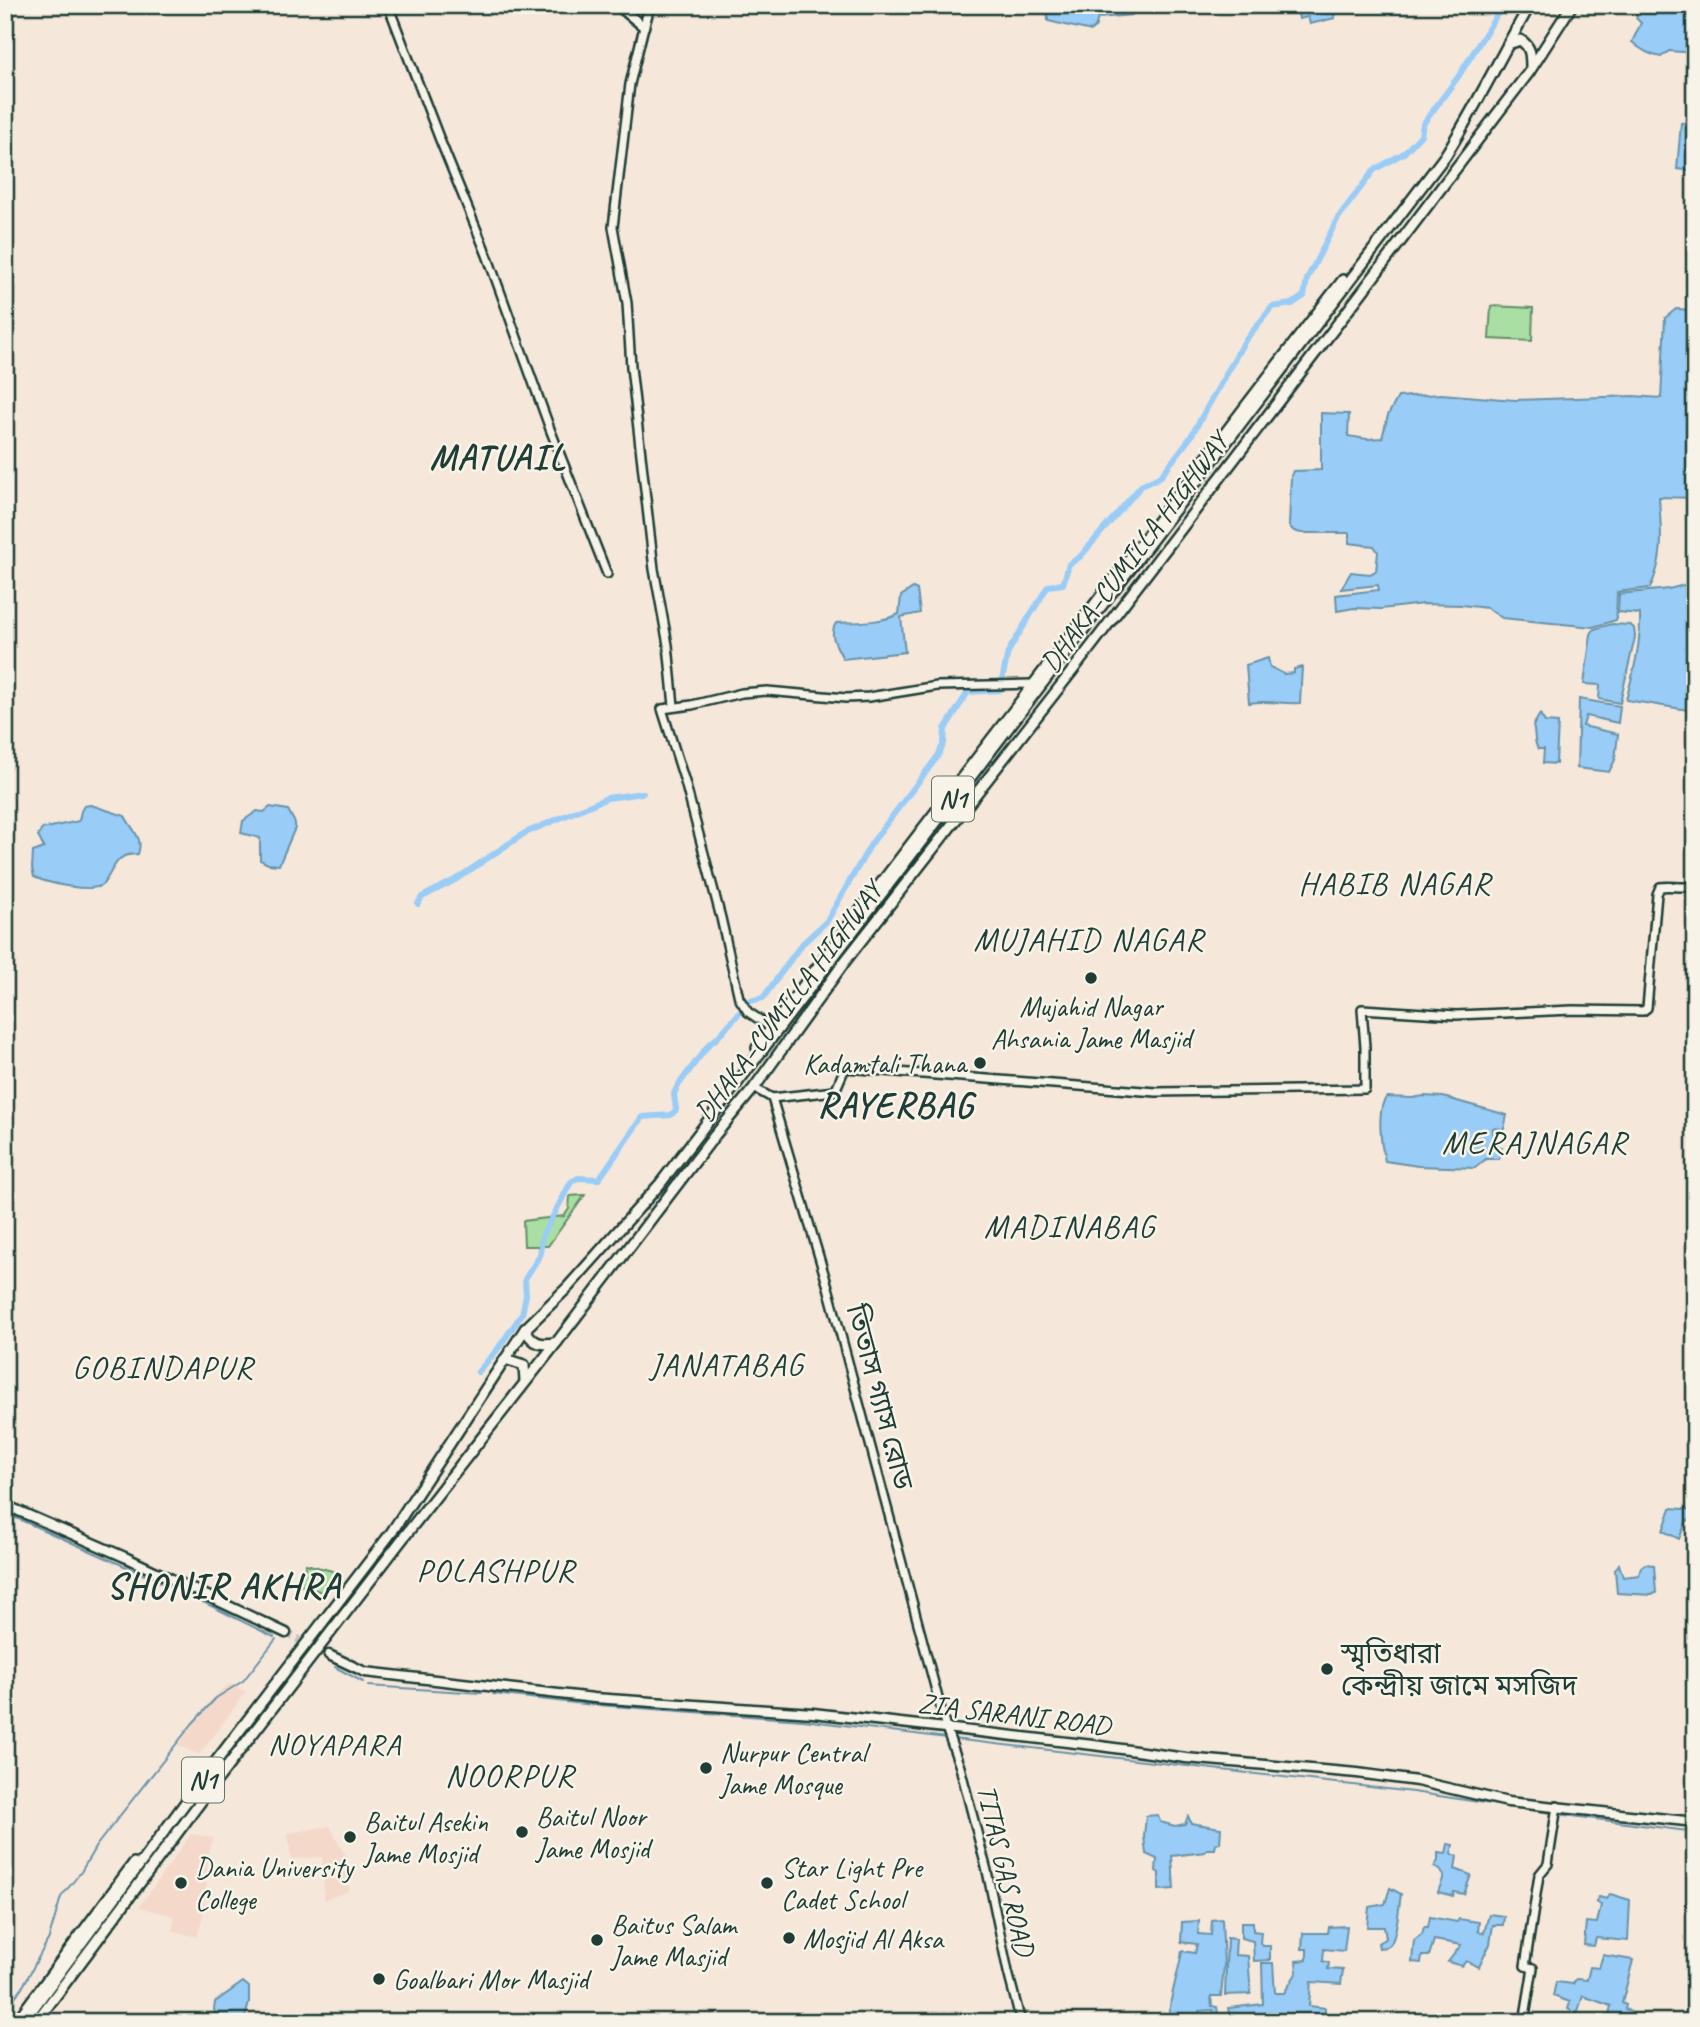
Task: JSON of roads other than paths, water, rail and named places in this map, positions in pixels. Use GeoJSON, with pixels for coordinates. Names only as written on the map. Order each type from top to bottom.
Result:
{"type":"FeatureCollection","features":[{"type":"Feature","properties":{"kind":"highway","name":"DHAKA–CUMILLA HIGHWAY"},"geometry":{"type":"LineString","coordinates":[[23,2022],[214,1764],[409,1508],[525,1329],[568,1287],[660,1184],[1445,156],[1475,108],[1530,5]]}},
{"type":"Feature","properties":{"kind":"highway","name":"DHAKA–CUMILLA HIGHWAY"},"geometry":{"type":"LineString","coordinates":[[36,2022],[238,1753],[754,1088],[846,960],[1080,661],[1531,68],[1572,5]]}},
{"type":"Feature","properties":{"kind":"highway"},"geometry":{"type":"LineString","coordinates":[[1507,45],[1517,40],[1526,43],[1531,68]]}},
{"type":"Feature","properties":{"kind":"highway"},"geometry":{"type":"LineString","coordinates":[[712,1115],[735,1079],[865,903],[1237,415],[1420,187]]}},
{"type":"Feature","properties":{"kind":"highway"},"geometry":{"type":"LineString","coordinates":[[525,1329],[535,1343],[543,1345],[557,1342]]}},
{"type":"Feature","properties":{"kind":"highway"},"geometry":{"type":"LineString","coordinates":[[505,1359],[523,1365],[526,1369],[525,1382]]}},
{"type":"Feature","properties":{"kind":"highway"},"geometry":{"type":"LineString","coordinates":[[16,2022],[314,1623],[361,1562],[409,1508]]}},
{"type":"Feature","properties":{"kind":"main road"},"geometry":{"type":"LineString","coordinates":[[617,5],[644,27],[650,5]]}},
{"type":"Feature","properties":{"kind":"main road"},"geometry":{"type":"LineString","coordinates":[[5,1505],[127,1558],[286,1633]]}},
{"type":"Feature","properties":{"kind":"main road","name":"ZIA SARANI ROAD"},"geometry":{"type":"LineString","coordinates":[[329,1655],[365,1672],[594,1698],[813,1713],[948,1735],[1383,1777],[1417,1781],[1502,1801],[1695,1822]]}},
{"type":"Feature","properties":{"kind":"street"},"geometry":{"type":"LineString","coordinates":[[388,5],[439,140],[487,255],[550,429],[607,574]]}},
{"type":"Feature","properties":{"kind":"street"},"geometry":{"type":"LineString","coordinates":[[644,27],[630,83],[612,227],[627,303],[631,367],[654,569],[668,645],[674,706]]}},
{"type":"Feature","properties":{"kind":"street"},"geometry":{"type":"LineString","coordinates":[[772,1028],[748,1012],[739,999],[685,782],[662,709],[742,693],[767,691],[846,698],[937,686],[1034,684]]}},
{"type":"Feature","properties":{"kind":"street"},"geometry":{"type":"LineString","coordinates":[[754,1088],[772,1098],[835,1091],[845,1068],[1156,1092],[1365,1089],[1362,1009],[1456,1015],[1572,1010],[1643,1011],[1647,1008],[1657,894],[1660,887],[1664,886],[1685,889],[1695,886]]}},
{"type":"Feature","properties":{"kind":"street","name":"তিতাস গ্যাস রোড"},"geometry":{"type":"LineString","coordinates":[[772,1098],[832,1300],[948,1735]]}},
{"type":"Feature","properties":{"kind":"street","name":"TITAS GAS ROAD"},"geometry":{"type":"LineString","coordinates":[[948,1735],[987,1871],[1021,2022]]}},
{"type":"Feature","properties":{"kind":"street"},"geometry":{"type":"LineString","coordinates":[[1524,2022],[1533,1968],[1525,1966],[1539,1875],[1548,1864],[1557,1806]]}},
{"type":"Feature","properties":{"kind":"water"},"geometry":{"type":"Polygon","coordinates":[[[1047,5],[1129,5],[1133,12],[1132,15],[1098,18],[1091,31],[1048,21],[1047,5]]]}},
{"type":"Feature","properties":{"kind":"water"},"geometry":{"type":"Polygon","coordinates":[[[1332,5],[1335,18],[1310,24],[1308,17],[1299,19],[1297,7],[1332,5]]]}},
{"type":"Feature","properties":{"kind":"water"},"geometry":{"type":"Polygon","coordinates":[[[1643,5],[1695,5],[1695,53],[1669,51],[1661,57],[1645,52],[1632,42],[1641,23],[1636,18],[1643,5]]]}},
{"type":"Feature","properties":{"kind":"water"},"geometry":{"type":"Polygon","coordinates":[[[1695,122],[1695,171],[1677,169],[1681,123],[1695,122]]]}},
{"type":"Feature","properties":{"kind":"water"},"geometry":{"type":"Polygon","coordinates":[[[1695,301],[1695,498],[1659,497],[1661,544],[1655,576],[1650,588],[1617,592],[1616,620],[1593,627],[1502,618],[1487,608],[1461,605],[1423,604],[1337,611],[1336,595],[1379,590],[1378,585],[1341,589],[1351,572],[1370,574],[1376,571],[1378,552],[1374,546],[1349,543],[1349,533],[1301,533],[1289,526],[1293,471],[1321,470],[1321,413],[1349,414],[1348,436],[1367,439],[1382,438],[1388,415],[1398,397],[1441,394],[1515,400],[1634,396],[1661,398],[1665,318],[1676,309],[1694,310],[1695,301]]]}},
{"type":"Feature","properties":{"kind":"water"},"geometry":{"type":"Polygon","coordinates":[[[1695,582],[1695,711],[1626,700],[1638,646],[1640,614],[1618,612],[1619,594],[1669,589],[1695,582]]]}},
{"type":"Feature","properties":{"kind":"water"},"geometry":{"type":"Polygon","coordinates":[[[913,588],[917,590],[920,613],[901,617],[905,652],[843,659],[833,637],[836,623],[876,621],[899,614],[901,596],[913,588]]]}},
{"type":"Feature","properties":{"kind":"water"},"geometry":{"type":"Polygon","coordinates":[[[1612,624],[1630,625],[1634,628],[1635,637],[1620,703],[1599,699],[1600,685],[1584,684],[1591,634],[1594,629],[1612,624]]]}},
{"type":"Feature","properties":{"kind":"water"},"geometry":{"type":"Polygon","coordinates":[[[1268,658],[1270,667],[1284,674],[1294,673],[1294,669],[1302,667],[1300,703],[1249,703],[1246,665],[1268,658]]]}},
{"type":"Feature","properties":{"kind":"water"},"geometry":{"type":"Polygon","coordinates":[[[1579,699],[1620,706],[1618,723],[1586,716],[1583,726],[1618,734],[1615,760],[1609,772],[1577,768],[1579,699]]]}},
{"type":"Feature","properties":{"kind":"water"},"geometry":{"type":"Polygon","coordinates":[[[1540,714],[1545,722],[1558,723],[1556,764],[1543,763],[1544,749],[1538,749],[1536,743],[1533,726],[1540,714]]]}},
{"type":"Feature","properties":{"kind":"water"},"geometry":{"type":"Polygon","coordinates":[[[91,805],[125,816],[138,839],[138,854],[120,859],[98,887],[70,887],[34,877],[33,852],[44,848],[38,836],[42,829],[79,821],[84,806],[91,805]]]}},
{"type":"Feature","properties":{"kind":"water"},"geometry":{"type":"Polygon","coordinates":[[[270,807],[288,810],[295,823],[279,865],[260,860],[260,838],[241,833],[243,821],[257,811],[264,812],[270,807]]]}},
{"type":"Feature","properties":{"kind":"water"},"geometry":{"type":"Polygon","coordinates":[[[1387,1097],[1443,1097],[1507,1115],[1504,1129],[1493,1128],[1492,1145],[1502,1147],[1499,1159],[1486,1159],[1475,1168],[1418,1166],[1385,1161],[1380,1127],[1381,1109],[1387,1097]]]}},
{"type":"Feature","properties":{"kind":"water"},"geometry":{"type":"Polygon","coordinates":[[[1671,1508],[1695,1510],[1695,1522],[1687,1520],[1679,1539],[1663,1531],[1671,1508]]]}},
{"type":"Feature","properties":{"kind":"water"},"geometry":{"type":"Polygon","coordinates":[[[1619,1564],[1623,1577],[1639,1575],[1645,1564],[1654,1565],[1656,1593],[1617,1593],[1615,1570],[1619,1564]]]}},
{"type":"Feature","properties":{"kind":"water"},"geometry":{"type":"Polygon","coordinates":[[[1158,1815],[1160,1822],[1175,1826],[1185,1824],[1188,1816],[1191,1823],[1221,1828],[1220,1843],[1216,1844],[1215,1849],[1172,1856],[1174,1889],[1159,1890],[1157,1859],[1146,1854],[1146,1816],[1158,1815]]]}},
{"type":"Feature","properties":{"kind":"water"},"geometry":{"type":"Polygon","coordinates":[[[1448,1844],[1453,1845],[1451,1854],[1457,1856],[1455,1869],[1471,1875],[1464,1894],[1454,1892],[1453,1896],[1438,1892],[1444,1876],[1434,1867],[1438,1861],[1438,1853],[1446,1854],[1448,1844]]]}},
{"type":"Feature","properties":{"kind":"water"},"geometry":{"type":"Polygon","coordinates":[[[1390,1888],[1401,1894],[1396,1928],[1390,1945],[1379,1948],[1378,1943],[1386,1938],[1384,1927],[1367,1927],[1369,1907],[1385,1904],[1390,1888]]]}},
{"type":"Feature","properties":{"kind":"water"},"geometry":{"type":"Polygon","coordinates":[[[1610,1894],[1630,1900],[1628,1941],[1596,1938],[1594,1946],[1584,1945],[1586,1922],[1597,1923],[1601,1905],[1596,1902],[1599,1897],[1607,1899],[1610,1894]]]}},
{"type":"Feature","properties":{"kind":"water"},"geometry":{"type":"Polygon","coordinates":[[[1489,1914],[1504,1916],[1503,1925],[1493,1925],[1490,1944],[1479,1967],[1466,1961],[1462,1966],[1448,1962],[1461,1945],[1434,1940],[1429,1956],[1422,1956],[1421,1963],[1412,1962],[1414,1940],[1422,1934],[1424,1927],[1428,1927],[1430,1917],[1457,1922],[1459,1919],[1479,1922],[1478,1931],[1484,1933],[1489,1914]]]}},
{"type":"Feature","properties":{"kind":"water"},"geometry":{"type":"Polygon","coordinates":[[[1222,1919],[1224,1965],[1221,1996],[1211,1996],[1212,2006],[1217,2007],[1219,2020],[1215,2020],[1213,2010],[1199,2011],[1199,2022],[1185,2022],[1185,2018],[1170,2017],[1170,2004],[1182,1951],[1195,1953],[1197,1944],[1181,1942],[1182,1922],[1199,1921],[1198,1934],[1211,1935],[1212,1920],[1222,1919]]]}},
{"type":"Feature","properties":{"kind":"water"},"geometry":{"type":"Polygon","coordinates":[[[1241,1922],[1253,1922],[1253,1931],[1261,1932],[1260,1943],[1270,1946],[1270,1960],[1254,1961],[1253,1941],[1241,1938],[1241,1922]]]}},
{"type":"Feature","properties":{"kind":"water"},"geometry":{"type":"Polygon","coordinates":[[[1347,1926],[1344,1951],[1324,1949],[1323,1961],[1329,1963],[1328,1969],[1343,1970],[1341,1984],[1311,1982],[1309,2006],[1325,2008],[1325,2018],[1336,2022],[1231,2022],[1228,2008],[1263,2004],[1262,1963],[1273,1963],[1275,1993],[1284,1993],[1297,1972],[1296,1961],[1307,1960],[1307,1949],[1302,1949],[1303,1933],[1328,1933],[1329,1927],[1347,1926]]]}},
{"type":"Feature","properties":{"kind":"water"},"geometry":{"type":"Polygon","coordinates":[[[1227,1938],[1236,1939],[1235,1955],[1248,1956],[1251,1994],[1225,1995],[1227,1938]]]}},
{"type":"Feature","properties":{"kind":"water"},"geometry":{"type":"Polygon","coordinates":[[[1603,1955],[1633,1960],[1622,2003],[1626,2005],[1625,2009],[1630,2011],[1627,2022],[1607,2022],[1611,2006],[1583,1996],[1577,2014],[1568,2009],[1570,2002],[1553,1996],[1556,1982],[1573,1984],[1576,1979],[1587,1980],[1590,1967],[1599,1968],[1603,1955]]]}},
{"type":"Feature","properties":{"kind":"water"},"geometry":{"type":"Polygon","coordinates":[[[243,1982],[249,1987],[249,2003],[244,2021],[218,2021],[214,2010],[215,2002],[243,1982]]]}},
{"type":"Feature","properties":{"kind":"waterway"},"geometry":{"type":"LineString","coordinates":[[608,5],[635,27]]}},
{"type":"Feature","properties":{"kind":"waterway"},"geometry":{"type":"LineString","coordinates":[[478,1372],[522,1314],[526,1295],[525,1279],[540,1255],[542,1237],[571,1182],[578,1178],[599,1179],[642,1117],[671,1115],[676,1110],[674,1094],[677,1087],[709,1044],[750,1001],[763,998],[801,945],[827,921],[871,844],[938,756],[944,743],[945,729],[968,692],[1000,690],[1008,652],[1048,586],[1063,584],[1069,564],[1080,557],[1141,486],[1161,476],[1190,438],[1244,342],[1272,307],[1292,304],[1304,296],[1307,279],[1338,218],[1374,170],[1404,153],[1421,135],[1423,124],[1458,77],[1503,5]]}},
{"type":"Feature","properties":{"kind":"waterway"},"geometry":{"type":"LineString","coordinates":[[418,904],[422,897],[455,880],[525,833],[607,798],[643,793]]}},
{"type":"Feature","properties":{"kind":"waterway"},"geometry":{"type":"LineString","coordinates":[[5,1513],[185,1593],[274,1637]]}},
{"type":"Feature","properties":{"kind":"waterway"},"geometry":{"type":"LineString","coordinates":[[5,2009],[22,1988],[49,1938],[61,1897],[81,1872],[96,1846],[192,1724],[216,1698],[243,1681],[276,1639]]}},
{"type":"Feature","properties":{"kind":"waterway"},"geometry":{"type":"LineString","coordinates":[[335,1667],[363,1682]]}},
{"type":"Feature","properties":{"kind":"waterway"},"geometry":{"type":"LineString","coordinates":[[368,1686],[482,1693]]}},
{"type":"Feature","properties":{"kind":"waterway"},"geometry":{"type":"LineString","coordinates":[[493,1694],[584,1704],[803,1720],[947,1738]]}},
{"type":"Feature","properties":{"kind":"waterway"},"geometry":{"type":"LineString","coordinates":[[953,1739],[1413,1792],[1551,1813]]}},
{"type":"Feature","properties":{"kind":"waterway"},"geometry":{"type":"LineString","coordinates":[[1557,1814],[1695,1832]]}},
{"type":"Feature","properties":{"kind":"tunnel"},"geometry":{"type":"LineString","coordinates":[[286,1633],[329,1655]]}},
{"type":"Feature","properties":{"kind":"place","name":"Mujahid Nagar Ahsania Jame Masjid"},"geometry":{"type":"Point","coordinates":[1091,978]}},
{"type":"Feature","properties":{"kind":"place","name":"Kadamtali Thana"},"geometry":{"type":"Point","coordinates":[980,1063]}},
{"type":"Feature","properties":{"kind":"place","name":"স্মৃতিধারা কেন্দ্রীয় জামে মসজিদ"},"geometry":{"type":"Point","coordinates":[1327,1669]}},
{"type":"Feature","properties":{"kind":"place","name":"Nurpur Central Jame Mosque"},"geometry":{"type":"Point","coordinates":[706,1768]}},
{"type":"Feature","properties":{"kind":"place","name":"Baitul Noor Jame Mosjid"},"geometry":{"type":"Point","coordinates":[522,1832]}},
{"type":"Feature","properties":{"kind":"place","name":"Baitul Asekin Jame Mosjid"},"geometry":{"type":"Point","coordinates":[350,1837]}},
{"type":"Feature","properties":{"kind":"place","name":"Dania University College"},"geometry":{"type":"Point","coordinates":[181,1883]}},
{"type":"Feature","properties":{"kind":"place","name":"Star Light Pre Cadet School"},"geometry":{"type":"Point","coordinates":[767,1883]}},
{"type":"Feature","properties":{"kind":"place","name":"Mosjid Al Aksa"},"geometry":{"type":"Point","coordinates":[789,1938]}},
{"type":"Feature","properties":{"kind":"place","name":"Baitus Salam Jame Masjid"},"geometry":{"type":"Point","coordinates":[597,1940]}},
{"type":"Feature","properties":{"kind":"place","name":"Goalbari Mor Masjid"},"geometry":{"type":"Point","coordinates":[379,1979]}},
{"type":"Feature","properties":{"kind":"district","name":"MATUAIL"},"geometry":{"type":"Point","coordinates":[498,457]}},
{"type":"Feature","properties":{"kind":"district","name":"HABIB NAGAR"},"geometry":{"type":"Point","coordinates":[1395,883]}},
{"type":"Feature","properties":{"kind":"district","name":"MUJAHID NAGAR"},"geometry":{"type":"Point","coordinates":[1089,939]}},
{"type":"Feature","properties":{"kind":"district","name":"RAYERBAG"},"geometry":{"type":"Point","coordinates":[896,1105]}},
{"type":"Feature","properties":{"kind":"district","name":"MERAJNAGAR"},"geometry":{"type":"Point","coordinates":[1535,1142]}},
{"type":"Feature","properties":{"kind":"district","name":"MADINABAG"},"geometry":{"type":"Point","coordinates":[1070,1226]}},
{"type":"Feature","properties":{"kind":"district","name":"JANATABAG"},"geometry":{"type":"Point","coordinates":[727,1364]}},
{"type":"Feature","properties":{"kind":"district","name":"GOBINDAPUR"},"geometry":{"type":"Point","coordinates":[163,1367]}},
{"type":"Feature","properties":{"kind":"district","name":"POLASHPUR"},"geometry":{"type":"Point","coordinates":[496,1570]}},
{"type":"Feature","properties":{"kind":"district","name":"SHONIR AKHRA"},"geometry":{"type":"Point","coordinates":[224,1586]}},
{"type":"Feature","properties":{"kind":"district","name":"NOYAPARA"},"geometry":{"type":"Point","coordinates":[335,1744]}},
{"type":"Feature","properties":{"kind":"district","name":"NOORPUR"},"geometry":{"type":"Point","coordinates":[510,1775]}}]}
